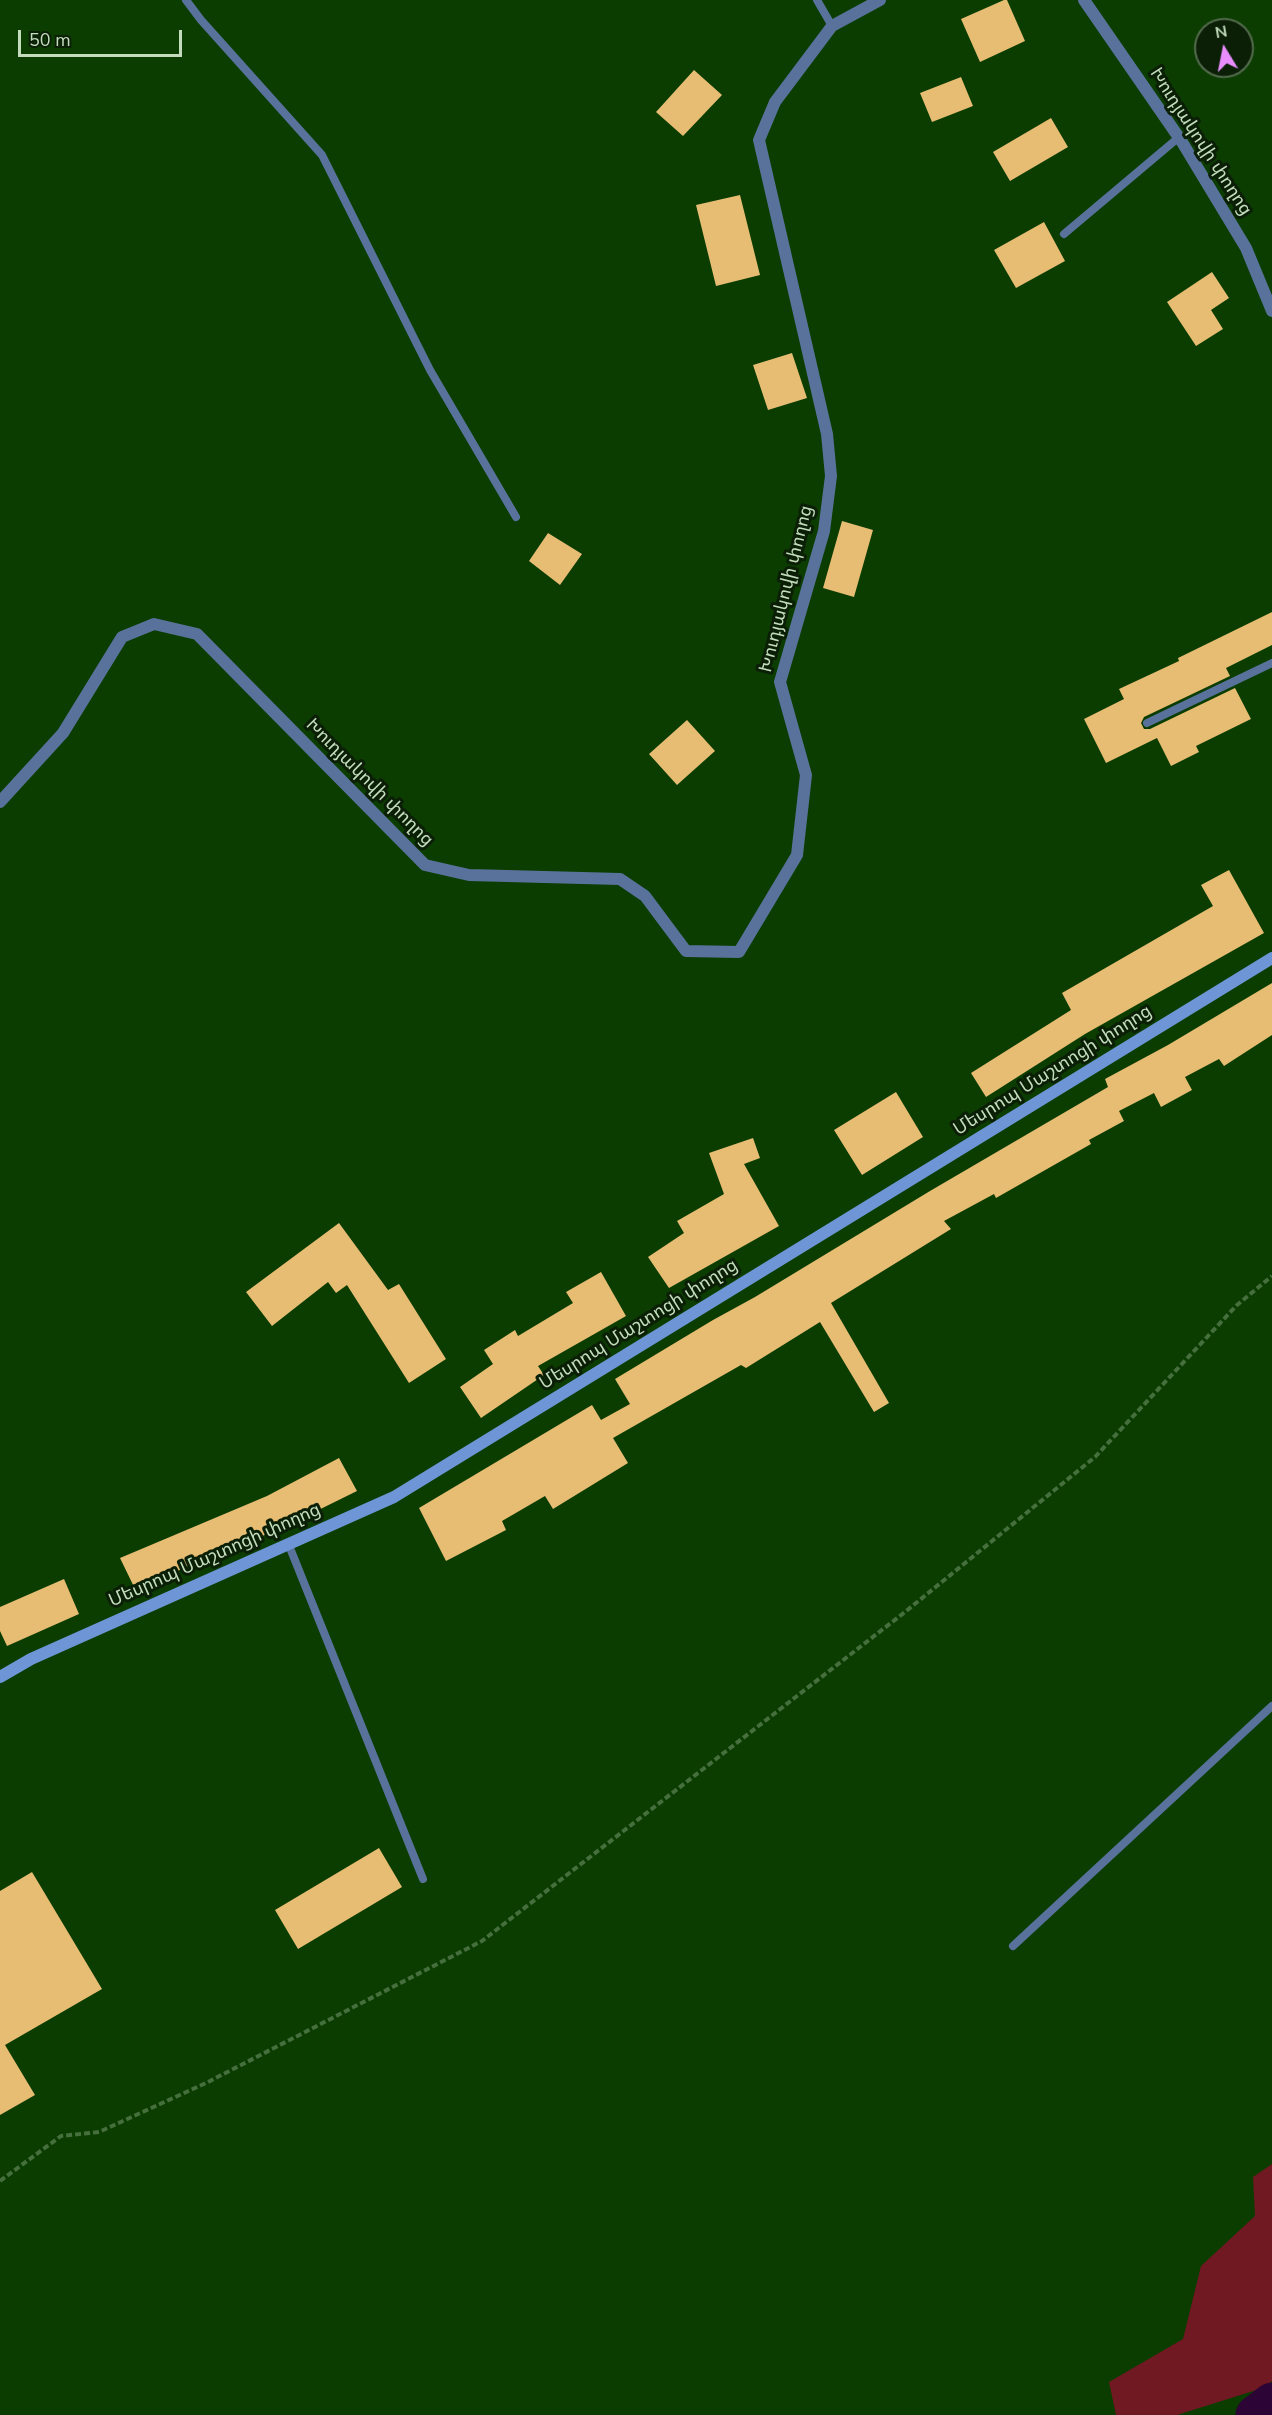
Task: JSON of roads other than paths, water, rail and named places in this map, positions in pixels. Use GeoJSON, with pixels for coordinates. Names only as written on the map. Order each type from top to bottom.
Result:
{"type":"FeatureCollection","features":[{"type":"Feature","properties":{"kind":"street","name":"Խուդյակովի փողոց"},"geometry":{"type":"LineString","coordinates":[[0,802],[63,733],[122,637],[154,624],[197,634],[425,865],[469,874],[620,879],[645,896],[686,951],[739,952],[797,855],[806,775],[780,682],[824,531],[831,476],[827,434],[759,140],[775,102],[832,26],[880,0]]}},
{"type":"Feature","properties":{"kind":"street","name":"Խուդյակովի փողոց"},"geometry":{"type":"LineString","coordinates":[[1084,0],[1178,138],[1246,248],[1272,311]]}},
{"type":"Feature","properties":{"kind":"street","name":"Մեսրոպ Մաշտոցի փողոց"},"geometry":{"type":"LineString","coordinates":[[0,1677],[31,1659],[394,1497],[1272,958]]}},
{"type":"Feature","properties":{"kind":"lane"},"geometry":{"type":"LineString","coordinates":[[186,0],[201,20],[322,155],[430,370],[516,517]]}},
{"type":"Feature","properties":{"kind":"lane"},"geometry":{"type":"LineString","coordinates":[[817,0],[832,26]]}},
{"type":"Feature","properties":{"kind":"lane"},"geometry":{"type":"LineString","coordinates":[[1064,234],[1178,138]]}},
{"type":"Feature","properties":{"kind":"lane"},"geometry":{"type":"LineString","coordinates":[[1148,723],[1272,663]]}},
{"type":"Feature","properties":{"kind":"lane"},"geometry":{"type":"LineString","coordinates":[[288,1543],[423,1879]]}},
{"type":"Feature","properties":{"kind":"lane"},"geometry":{"type":"LineString","coordinates":[[1013,1946],[1272,1706]]}},
{"type":"Feature","properties":{"kind":"waterway"},"geometry":{"type":"LineString","coordinates":[[1255,2415],[1272,2402]]}}]}
